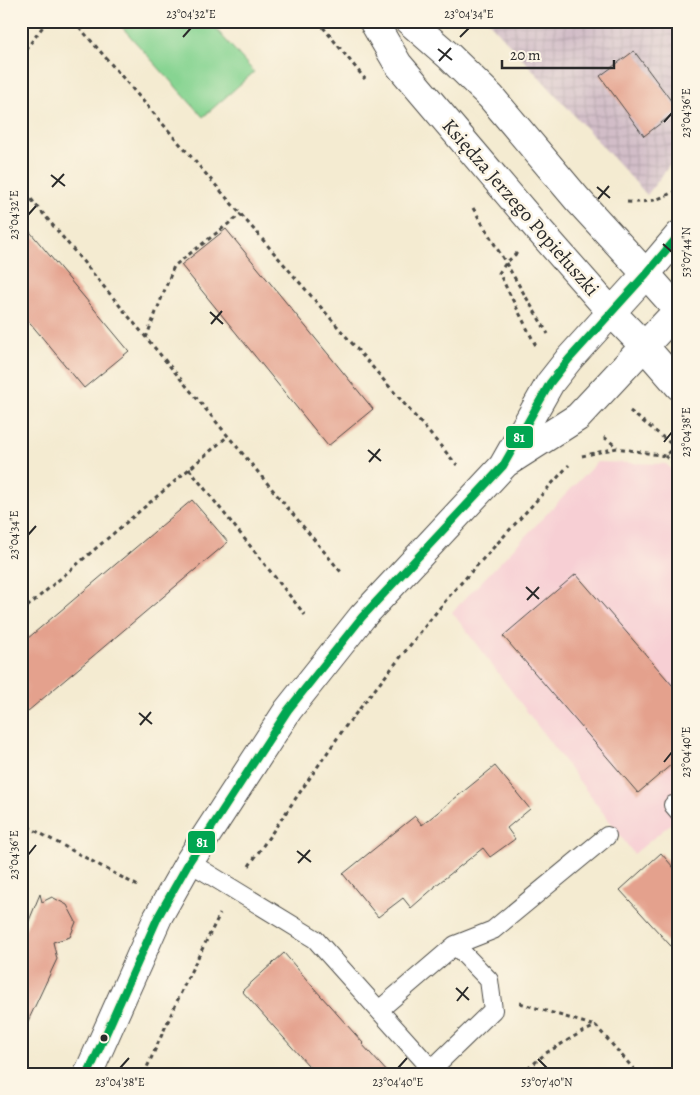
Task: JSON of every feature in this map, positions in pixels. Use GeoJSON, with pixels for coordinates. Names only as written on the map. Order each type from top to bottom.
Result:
{"type":"FeatureCollection","features":[{"type":"Feature","properties":{"kind":"street","name":"Księdza Jerzego Popiełuszki"},"geometry":{"type":"LineString","coordinates":[[373,21],[398,64],[540,231],[679,386]]}},
{"type":"Feature","properties":{"kind":"street"},"geometry":{"type":"LineString","coordinates":[[408,21],[449,56],[491,97],[577,199],[678,310],[578,417],[502,466]]}},
{"type":"Feature","properties":{"kind":"street"},"geometry":{"type":"LineString","coordinates":[[88,1074],[158,917],[189,862],[288,710],[362,617],[502,466],[550,383],[679,235]]}},
{"type":"Feature","properties":{"kind":"lane"},"geometry":{"type":"LineString","coordinates":[[379,1010],[455,945],[493,930],[607,836]]}},
{"type":"Feature","properties":{"kind":"lane"},"geometry":{"type":"LineString","coordinates":[[189,862],[315,939],[433,1072],[492,1010],[489,980],[455,945]]}},
{"type":"Feature","properties":{"kind":"path"},"geometry":{"type":"LineString","coordinates":[[21,56],[47,21]]}},
{"type":"Feature","properties":{"kind":"path"},"geometry":{"type":"LineString","coordinates":[[74,21],[457,465]]}},
{"type":"Feature","properties":{"kind":"path"},"geometry":{"type":"LineString","coordinates":[[318,21],[370,84]]}},
{"type":"Feature","properties":{"kind":"path"},"geometry":{"type":"LineString","coordinates":[[21,187],[341,572]]}},
{"type":"Feature","properties":{"kind":"path"},"geometry":{"type":"LineString","coordinates":[[577,199],[592,187],[608,198],[628,202],[647,202],[666,197],[679,188]]}},
{"type":"Feature","properties":{"kind":"path"},"geometry":{"type":"LineString","coordinates":[[469,203],[556,346],[569,359]]}},
{"type":"Feature","properties":{"kind":"path"},"geometry":{"type":"LineString","coordinates":[[146,338],[174,266],[241,214]]}},
{"type":"Feature","properties":{"kind":"path"},"geometry":{"type":"LineString","coordinates":[[540,231],[506,263],[499,273],[536,346],[534,362],[550,383]]}},
{"type":"Feature","properties":{"kind":"path"},"geometry":{"type":"LineString","coordinates":[[604,390],[679,450]]}},
{"type":"Feature","properties":{"kind":"path"},"geometry":{"type":"LineString","coordinates":[[578,417],[617,448]]}},
{"type":"Feature","properties":{"kind":"path"},"geometry":{"type":"LineString","coordinates":[[21,612],[228,436]]}},
{"type":"Feature","properties":{"kind":"path"},"geometry":{"type":"LineString","coordinates":[[665,456],[679,442]]}},
{"type":"Feature","properties":{"kind":"path"},"geometry":{"type":"LineString","coordinates":[[576,458],[617,448],[665,456],[679,468]]}},
{"type":"Feature","properties":{"kind":"path"},"geometry":{"type":"LineString","coordinates":[[144,1074],[189,974],[234,888],[345,727],[450,595],[569,465]]}},
{"type":"Feature","properties":{"kind":"path"},"geometry":{"type":"LineString","coordinates":[[189,468],[305,616]]}},
{"type":"Feature","properties":{"kind":"path"},"geometry":{"type":"LineString","coordinates":[[21,822],[141,887]]}},
{"type":"Feature","properties":{"kind":"path"},"geometry":{"type":"LineString","coordinates":[[491,994],[596,1026],[638,1074]]}},
{"type":"Feature","properties":{"kind":"path"},"geometry":{"type":"LineString","coordinates":[[522,1074],[546,1053],[596,1026]]}},
{"type":"Feature","properties":{"kind":"shaded area"},"geometry":{"type":"Polygon","coordinates":[[[488,21],[679,21],[679,153],[647,195],[488,21]]]}},
{"type":"Feature","properties":{"kind":"shaded area"},"geometry":{"type":"Polygon","coordinates":[[[597,462],[666,464],[679,476],[679,817],[634,854],[452,612],[597,462]]]}},
{"type":"Feature","properties":{"kind":"green space"},"geometry":{"type":"Polygon","coordinates":[[[127,21],[209,21],[254,72],[203,117],[121,26],[127,21]]]}},
{"type":"Feature","properties":{"kind":"building"},"geometry":{"type":"Polygon","coordinates":[[[634,51],[678,110],[644,136],[600,76],[634,51]]]}},
{"type":"Feature","properties":{"kind":"building"},"geometry":{"type":"Polygon","coordinates":[[[21,221],[129,351],[84,388],[21,312],[21,221]]]}},
{"type":"Feature","properties":{"kind":"building"},"geometry":{"type":"Polygon","coordinates":[[[226,229],[373,409],[328,446],[181,265],[226,229]]]}},
{"type":"Feature","properties":{"kind":"building"},"geometry":{"type":"Polygon","coordinates":[[[192,500],[228,542],[21,717],[21,644],[192,500]]]}},
{"type":"Feature","properties":{"kind":"building"},"geometry":{"type":"Polygon","coordinates":[[[576,574],[679,693],[679,758],[638,793],[503,636],[576,574]]]}},
{"type":"Feature","properties":{"kind":"building"},"geometry":{"type":"Polygon","coordinates":[[[495,766],[530,809],[507,828],[515,839],[490,857],[483,848],[435,886],[411,908],[403,898],[378,917],[343,874],[415,816],[422,825],[495,766]]]}},
{"type":"Feature","properties":{"kind":"building"},"geometry":{"type":"Polygon","coordinates":[[[661,853],[679,874],[679,955],[620,890],[661,853]]]}},
{"type":"Feature","properties":{"kind":"building"},"geometry":{"type":"Polygon","coordinates":[[[40,894],[42,902],[52,897],[67,905],[76,922],[70,937],[53,942],[57,959],[21,1036],[21,940],[40,894]]]}},
{"type":"Feature","properties":{"kind":"building"},"geometry":{"type":"Polygon","coordinates":[[[284,953],[389,1074],[316,1074],[242,991],[284,953]]]}},
{"type":"Feature","properties":{"kind":"transit line","name":"81"},"geometry":{"type":"LineString","coordinates":[[88,1074],[158,917],[189,862],[288,710],[362,617],[503,466],[550,383],[679,235]]}}]}
